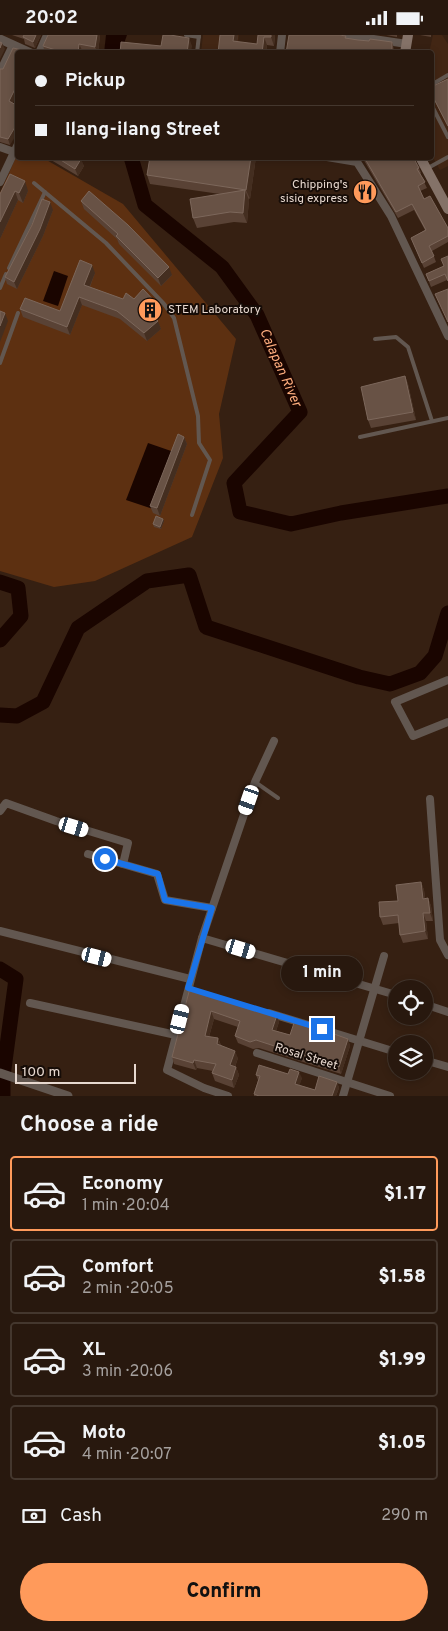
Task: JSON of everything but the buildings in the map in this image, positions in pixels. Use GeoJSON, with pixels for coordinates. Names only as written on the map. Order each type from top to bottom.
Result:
{"type":"FeatureCollection","features":[{"type":"Feature","properties":{"kind":"main road"},"geometry":{"type":"LineString","coordinates":[[422,160],[448,209]]}},
{"type":"Feature","properties":{"kind":"street"},"geometry":{"type":"LineString","coordinates":[[40,50],[48,35]]}},
{"type":"Feature","properties":{"kind":"street"},"geometry":{"type":"LineString","coordinates":[[280,50],[282,35]]}},
{"type":"Feature","properties":{"kind":"street"},"geometry":{"type":"LineString","coordinates":[[347,35],[407,44]]}},
{"type":"Feature","properties":{"kind":"street"},"geometry":{"type":"LineString","coordinates":[[0,39],[24,50]]}},
{"type":"Feature","properties":{"kind":"street"},"geometry":{"type":"LineString","coordinates":[[0,72],[13,45]]}},
{"type":"Feature","properties":{"kind":"street"},"geometry":{"type":"LineString","coordinates":[[0,147],[14,152],[0,181]]}},
{"type":"Feature","properties":{"kind":"street"},"geometry":{"type":"LineString","coordinates":[[345,160],[357,162],[391,216],[448,335]]}},
{"type":"Feature","properties":{"kind":"street"},"geometry":{"type":"LineString","coordinates":[[448,679],[395,702],[413,736],[446,723],[448,731]]}},
{"type":"Feature","properties":{"kind":"street"},"geometry":{"type":"LineString","coordinates":[[228,1096],[204,1092],[167,1070],[202,938],[256,782],[274,741]]}},
{"type":"Feature","properties":{"kind":"street"},"geometry":{"type":"LineString","coordinates":[[430,799],[440,940],[448,955]]}},
{"type":"Feature","properties":{"kind":"street"},"geometry":{"type":"LineString","coordinates":[[0,811],[6,803],[128,843],[123,863]]}},
{"type":"Feature","properties":{"kind":"street"},"geometry":{"type":"LineString","coordinates":[[88,854],[158,874],[165,900],[212,908]]}},
{"type":"Feature","properties":{"kind":"street"},"geometry":{"type":"LineString","coordinates":[[0,931],[190,979]]}},
{"type":"Feature","properties":{"kind":"street"},"geometry":{"type":"LineString","coordinates":[[202,938],[388,993]]}},
{"type":"Feature","properties":{"kind":"street","name":"Rosal Street"},"geometry":{"type":"LineString","coordinates":[[343,1096],[384,957]]}},
{"type":"Feature","properties":{"kind":"street"},"geometry":{"type":"LineString","coordinates":[[188,988],[198,991]]}},
{"type":"Feature","properties":{"kind":"street"},"geometry":{"type":"LineString","coordinates":[[30,1003],[176,1035]]}},
{"type":"Feature","properties":{"kind":"street"},"geometry":{"type":"LineString","coordinates":[[433,1007],[448,1011]]}},
{"type":"Feature","properties":{"kind":"street"},"geometry":{"type":"LineString","coordinates":[[264,1011],[388,1050]]}},
{"type":"Feature","properties":{"kind":"street","name":"Rosal Street"},"geometry":{"type":"LineString","coordinates":[[257,1053],[390,1096]]}},
{"type":"Feature","properties":{"kind":"street"},"geometry":{"type":"LineString","coordinates":[[433,1063],[448,1067]]}},
{"type":"Feature","properties":{"kind":"street"},"geometry":{"type":"LineString","coordinates":[[0,1073],[67,1096]]}},
{"type":"Feature","properties":{"kind":"lane"},"geometry":{"type":"LineString","coordinates":[[186,35],[199,36],[197,50]]}},
{"type":"Feature","properties":{"kind":"lane"},"geometry":{"type":"LineString","coordinates":[[434,83],[448,75]]}},
{"type":"Feature","properties":{"kind":"lane"},"geometry":{"type":"LineString","coordinates":[[434,110],[448,137]]}},
{"type":"Feature","properties":{"kind":"lane"},"geometry":{"type":"LineString","coordinates":[[426,169],[448,157]]}},
{"type":"Feature","properties":{"kind":"lane"},"geometry":{"type":"LineString","coordinates":[[34,183],[106,243],[164,304],[174,318],[198,416],[199,443],[210,460],[192,515]]}},
{"type":"Feature","properties":{"kind":"lane"},"geometry":{"type":"LineString","coordinates":[[0,288],[45,192]]}},
{"type":"Feature","properties":{"kind":"lane"},"geometry":{"type":"LineString","coordinates":[[0,363],[18,313]]}},
{"type":"Feature","properties":{"kind":"lane"},"geometry":{"type":"LineString","coordinates":[[375,339],[396,337],[408,347],[432,421]]}},
{"type":"Feature","properties":{"kind":"lane"},"geometry":{"type":"LineString","coordinates":[[360,437],[448,418]]}},
{"type":"Feature","properties":{"kind":"lane"},"geometry":{"type":"LineString","coordinates":[[256,782],[278,798]]}},
{"type":"Feature","properties":{"kind":"shaded area"},"geometry":{"type":"Polygon","coordinates":[[[106,35],[127,35],[122,50],[104,50],[106,35]]]}},
{"type":"Feature","properties":{"kind":"shaded area"},"geometry":{"type":"Polygon","coordinates":[[[203,35],[239,35],[237,50],[201,50],[203,35]]]}},
{"type":"Feature","properties":{"kind":"shaded area"},"geometry":{"type":"Polygon","coordinates":[[[433,35],[442,35],[448,44],[448,166],[440,170],[434,159],[434,50],[430,50],[433,35]]]}},
{"type":"Feature","properties":{"kind":"shaded area"},"geometry":{"type":"Polygon","coordinates":[[[15,159],[46,160],[123,204],[236,339],[219,414],[223,458],[192,537],[95,581],[54,587],[0,571],[0,193],[15,159]]]}},
{"type":"Feature","properties":{"kind":"shaded area"},"geometry":{"type":"Polygon","coordinates":[[[54,271],[68,276],[58,306],[43,301],[54,271]]]}},
{"type":"Feature","properties":{"kind":"shaded area"},"geometry":{"type":"Polygon","coordinates":[[[148,443],[174,452],[153,509],[126,500],[148,443]]]}},
{"type":"Feature","properties":{"kind":"waterway","name":"Calapan River"},"geometry":{"type":"LineString","coordinates":[[132,160],[145,205],[222,267],[257,315],[300,412],[234,483],[240,512],[291,524],[341,513],[448,496]]}},
{"type":"Feature","properties":{"kind":"waterway","name":"Calapan River"},"geometry":{"type":"LineString","coordinates":[[0,715],[17,716],[43,702],[78,628],[147,581],[189,575],[206,627],[359,677],[390,684],[420,673],[435,656],[448,613]]}},
{"type":"Feature","properties":{"kind":"waterway","name":"Calapan River"},"geometry":{"type":"LineString","coordinates":[[0,582],[18,588],[21,616],[0,640]]}},
{"type":"Feature","properties":{"kind":"waterway","name":"Calapan River"},"geometry":{"type":"LineString","coordinates":[[0,969],[16,979],[3,1076],[3,1096]]}},
{"type":"Feature","properties":{"kind":"place","name":"Chipping's sisig express"},"geometry":{"type":"Point","coordinates":[365,192]}},
{"type":"Feature","properties":{"kind":"place","name":"STEM Laboratory"},"geometry":{"type":"Point","coordinates":[150,310]}},
{"type":"Feature","properties":{"kind":"route"},"geometry":{"type":"LineString","coordinates":[[105,859],[158,874],[165,900],[212,908],[188,988],[322,1029]]}}]}
